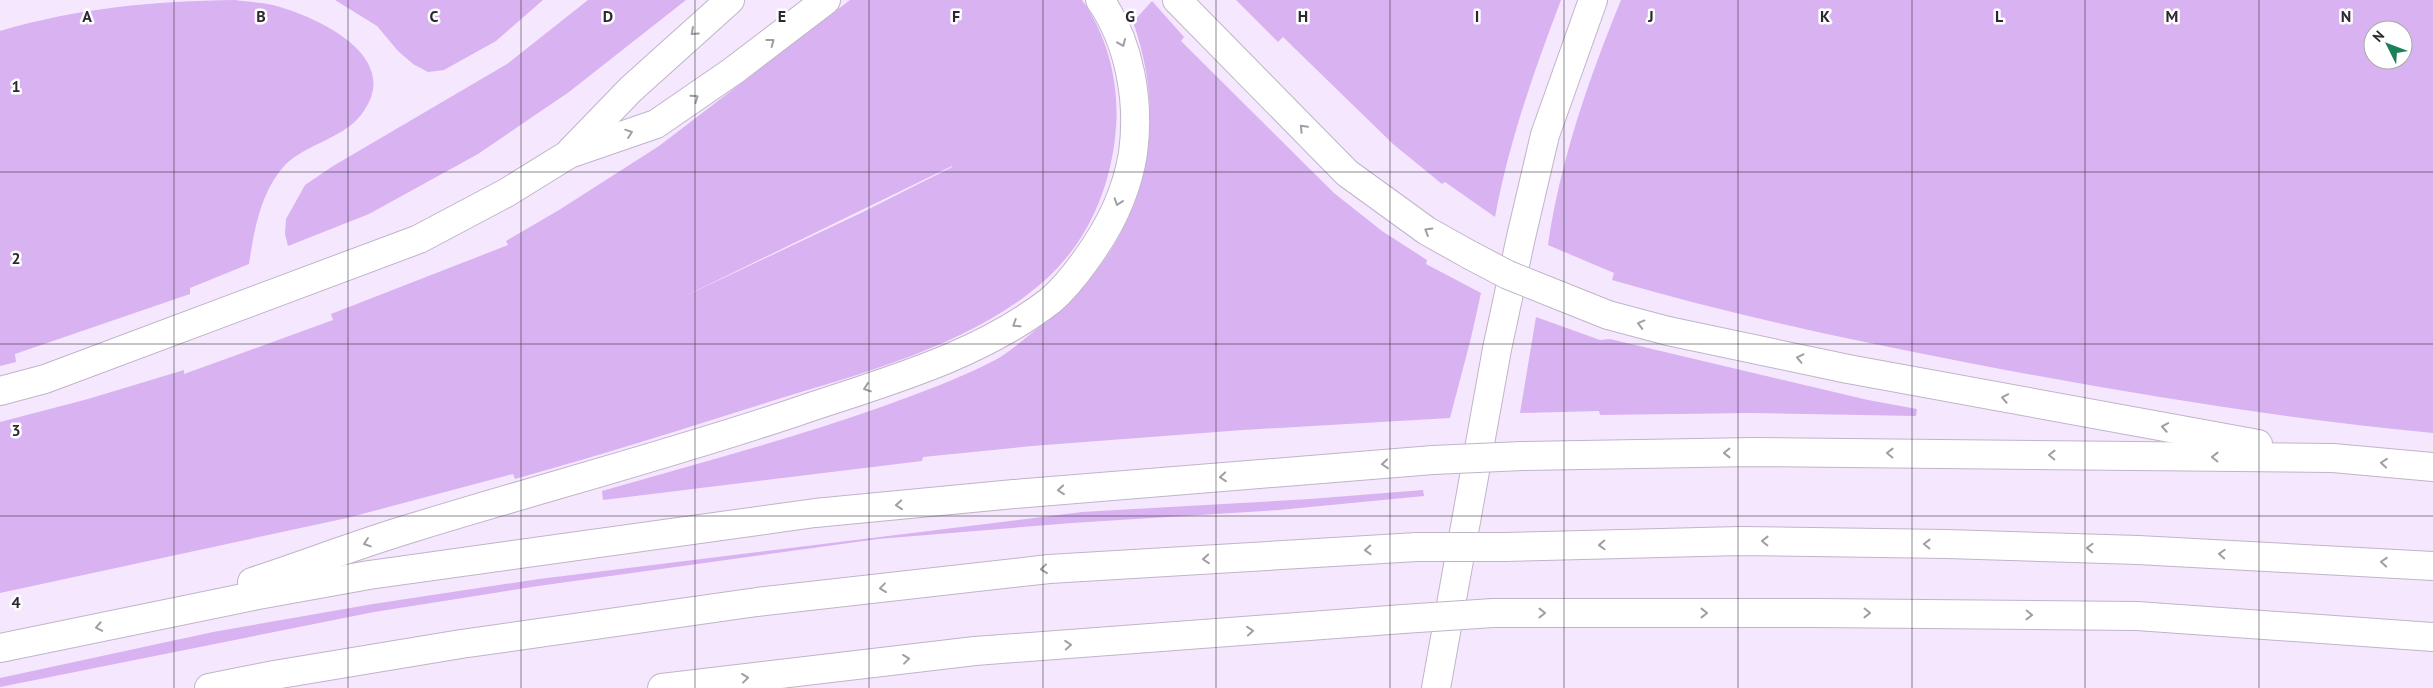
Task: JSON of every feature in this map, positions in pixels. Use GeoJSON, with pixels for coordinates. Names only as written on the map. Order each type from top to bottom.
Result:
{"type":"FeatureCollection","features":[{"type":"Feature","properties":{"kind":"main road"},"geometry":{"type":"LineString","coordinates":[[569,154],[631,88],[730,0]]}},
{"type":"Feature","properties":{"kind":"main road"},"geometry":{"type":"LineString","coordinates":[[0,391],[45,379],[419,239],[506,193],[569,154],[656,124],[733,71],[826,0]]}},
{"type":"Feature","properties":{"kind":"main road"},"geometry":{"type":"LineString","coordinates":[[147,618],[413,527],[770,421],[956,356],[1011,328],[1054,298],[1072,280],[1089,256],[1105,232],[1117,206],[1133,155],[1134,121],[1130,66],[1124,46],[1108,11],[1100,0]]}},
{"type":"Feature","properties":{"kind":"main road"},"geometry":{"type":"LineString","coordinates":[[1177,0],[1347,173],[1427,231],[1470,255],[1508,275],[1608,315],[1668,331],[1848,369],[2333,458],[2433,468]]}},
{"type":"Feature","properties":{"kind":"main road"},"geometry":{"type":"LineString","coordinates":[[1436,688],[1497,349],[1544,135],[1593,0]]}},
{"type":"Feature","properties":{"kind":"main road"},"geometry":{"type":"LineString","coordinates":[[0,648],[369,575],[815,513],[1014,494],[1434,460],[1522,456],[1764,452],[2333,458]]}},
{"type":"Feature","properties":{"kind":"main road"},"geometry":{"type":"LineString","coordinates":[[209,688],[274,675],[461,644],[766,601],[1048,569],[1417,547],[1505,547],[1740,541],[1946,544],[2148,550],[2433,566]]}},
{"type":"Feature","properties":{"kind":"main road"},"geometry":{"type":"LineString","coordinates":[[662,688],[975,651],[1493,613],[1818,613],[2137,616],[2433,637]]}},
{"type":"Feature","properties":{"kind":"shaded area"},"geometry":{"type":"Polygon","coordinates":[[[235,0],[268,4],[292,11],[312,19],[351,43],[365,58],[373,75],[372,94],[361,115],[344,130],[294,158],[277,175],[264,199],[253,238],[249,264],[190,288],[190,294],[15,354],[16,362],[0,366],[0,31],[87,11],[116,7],[175,2],[235,0]]]}},
{"type":"Feature","properties":{"kind":"shaded area"},"geometry":{"type":"Polygon","coordinates":[[[335,0],[543,0],[496,41],[444,70],[428,72],[413,64],[398,51],[377,26],[335,0]]]}},
{"type":"Feature","properties":{"kind":"shaded area"},"geometry":{"type":"Polygon","coordinates":[[[588,0],[686,0],[569,92],[478,154],[369,214],[288,246],[285,234],[286,219],[305,185],[333,166],[507,64],[588,0]]]}},
{"type":"Feature","properties":{"kind":"shaded area"},"geometry":{"type":"Polygon","coordinates":[[[850,0],[1082,0],[1100,31],[1115,84],[1116,120],[1112,158],[1101,197],[1083,234],[1072,251],[1044,281],[984,323],[950,340],[879,368],[612,451],[515,479],[513,474],[347,518],[0,593],[0,422],[88,399],[184,370],[184,374],[333,320],[331,314],[508,245],[506,241],[559,210],[659,146],[850,0]],[[952,166],[677,300],[863,212],[952,166]]]}},
{"type":"Feature","properties":{"kind":"shaded area"},"geometry":{"type":"Polygon","coordinates":[[[1236,0],[1561,0],[1523,107],[1507,161],[1495,217],[1445,182],[1442,184],[1393,144],[1283,37],[1278,42],[1236,0]]]}},
{"type":"Feature","properties":{"kind":"shaded area"},"geometry":{"type":"Polygon","coordinates":[[[1621,0],[2433,0],[2433,433],[2256,412],[2022,373],[1787,325],[1699,304],[1612,280],[1614,273],[1548,245],[1560,182],[1587,90],[1621,0]]]}},
{"type":"Feature","properties":{"kind":"shaded area"},"geometry":{"type":"Polygon","coordinates":[[[1152,1],[1184,37],[1181,41],[1334,193],[1382,231],[1427,260],[1426,264],[1481,293],[1450,418],[1243,430],[1032,446],[923,457],[922,461],[603,500],[602,491],[814,429],[884,406],[955,379],[1002,356],[1068,302],[1098,269],[1121,233],[1137,195],[1147,154],[1150,111],[1145,67],[1133,22],[1152,1]]]}},
{"type":"Feature","properties":{"kind":"shaded area"},"geometry":{"type":"Polygon","coordinates":[[[1536,317],[1600,340],[1610,339],[1868,400],[1917,409],[1916,416],[1751,413],[1600,415],[1599,411],[1520,413],[1536,317]]]}},
{"type":"Feature","properties":{"kind":"shaded area"},"geometry":{"type":"Polygon","coordinates":[[[1423,490],[1424,496],[1279,510],[1072,523],[878,539],[538,586],[374,612],[0,687],[0,678],[213,632],[373,604],[539,579],[1082,512],[1310,499],[1423,490]]]}}]}
